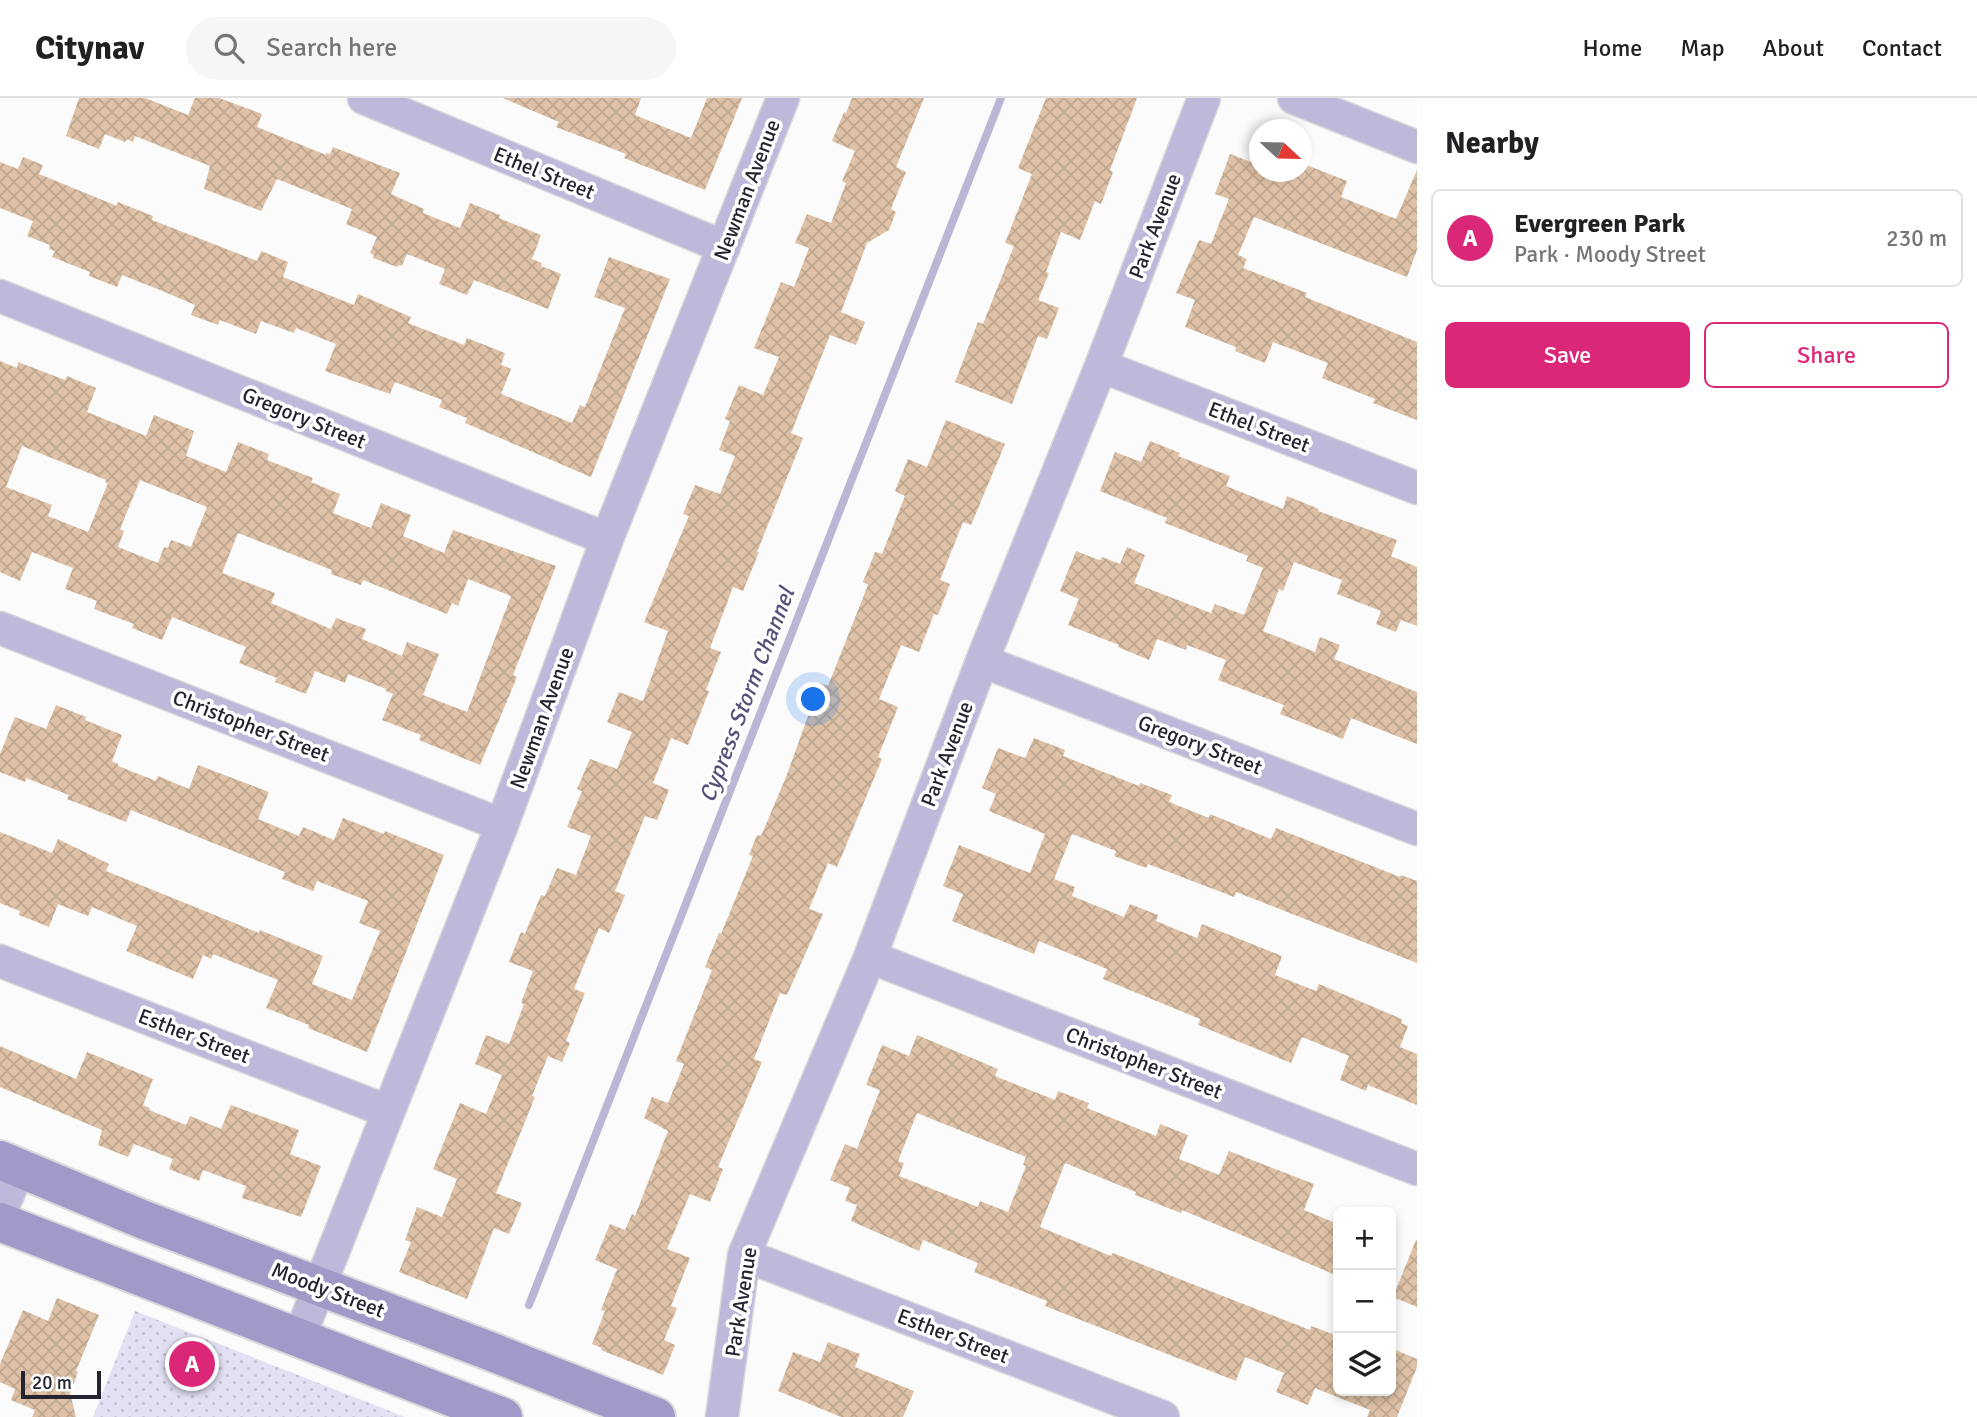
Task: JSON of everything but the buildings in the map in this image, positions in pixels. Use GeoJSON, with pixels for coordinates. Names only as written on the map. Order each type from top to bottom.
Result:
{"type":"FeatureCollection","features":[{"type":"Feature","properties":{"kind":"main road","name":"Moody Street"},"geometry":{"type":"LineString","coordinates":[[9,1164],[144,1220],[656,1417]]}},
{"type":"Feature","properties":{"kind":"main road"},"geometry":{"type":"LineString","coordinates":[[0,1222],[503,1417]]}},
{"type":"Feature","properties":{"kind":"street","name":"Ethel Street"},"geometry":{"type":"LineString","coordinates":[[363,98],[724,247]]}},
{"type":"Feature","properties":{"kind":"street","name":"Newman Avenue"},"geometry":{"type":"LineString","coordinates":[[299,1338],[502,825],[607,539],[783,98]]}},
{"type":"Feature","properties":{"kind":"street","name":"Park Avenue"},"geometry":{"type":"LineString","coordinates":[[722,1417],[744,1255],[870,957],[982,661],[1205,98]]}},
{"type":"Feature","properties":{"kind":"street"},"geometry":{"type":"LineString","coordinates":[[1294,98],[1417,147]]}},
{"type":"Feature","properties":{"kind":"street","name":"Gregory Street"},"geometry":{"type":"LineString","coordinates":[[0,296],[607,539]]}},
{"type":"Feature","properties":{"kind":"street","name":"Ethel Street"},"geometry":{"type":"LineString","coordinates":[[1101,366],[1417,488]]}},
{"type":"Feature","properties":{"kind":"street","name":"Christopher Street"},"geometry":{"type":"LineString","coordinates":[[0,628],[502,825]]}},
{"type":"Feature","properties":{"kind":"street","name":"Gregory Street"},"geometry":{"type":"LineString","coordinates":[[982,661],[1417,829]]}},
{"type":"Feature","properties":{"kind":"street","name":"Christopher Street"},"geometry":{"type":"LineString","coordinates":[[870,957],[1417,1169]]}},
{"type":"Feature","properties":{"kind":"street","name":"Esther Street"},"geometry":{"type":"LineString","coordinates":[[0,961],[387,1111]]}},
{"type":"Feature","properties":{"kind":"street"},"geometry":{"type":"LineString","coordinates":[[0,1214],[9,1164]]}},
{"type":"Feature","properties":{"kind":"street","name":"Esther Street"},"geometry":{"type":"LineString","coordinates":[[744,1255],[1163,1417]]}},
{"type":"Feature","properties":{"kind":"shaded area"},"geometry":{"type":"Polygon","coordinates":[[[135,1311],[405,1417],[93,1417],[135,1311]]]}},
{"type":"Feature","properties":{"kind":"waterway","name":"Cypress Storm Channel"},"geometry":{"type":"LineString","coordinates":[[529,1305],[1001,98]]}},
{"type":"Feature","properties":{"kind":"place","name":"Evergreen Park"},"geometry":{"type":"Point","coordinates":[192,1364]}}]}
